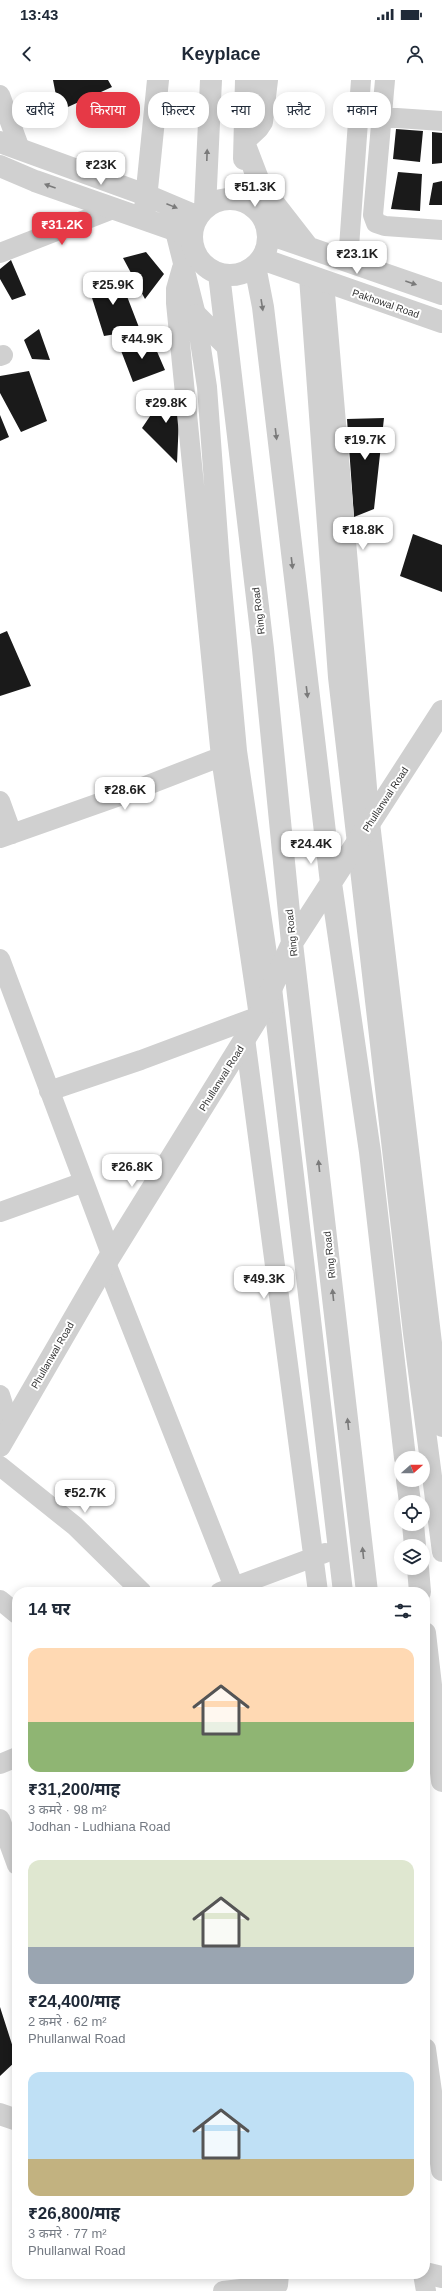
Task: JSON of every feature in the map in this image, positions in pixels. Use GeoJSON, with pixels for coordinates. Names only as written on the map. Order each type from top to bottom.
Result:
{"type":"FeatureCollection","features":[{"type":"Feature","properties":{"kind":"street"},"geometry":{"type":"LineString","coordinates":[[144,220],[158,80]]}},
{"type":"Feature","properties":{"kind":"street"},"geometry":{"type":"LineString","coordinates":[[49,1091],[141,1060],[259,1016],[229,754],[211,565],[187,408],[176,303],[176,289],[193,223],[211,80]]}},
{"type":"Feature","properties":{"kind":"street"},"geometry":{"type":"LineString","coordinates":[[243,201],[246,80]]}},
{"type":"Feature","properties":{"kind":"street"},"geometry":{"type":"LineString","coordinates":[[245,142],[262,122],[267,80]]}},
{"type":"Feature","properties":{"kind":"street"},"geometry":{"type":"LineString","coordinates":[[348,261],[361,80]]}},
{"type":"Feature","properties":{"kind":"street"},"geometry":{"type":"LineString","coordinates":[[384,92],[385,80]]}},
{"type":"Feature","properties":{"kind":"street"},"geometry":{"type":"LineString","coordinates":[[0,95],[20,149]]}},
{"type":"Feature","properties":{"kind":"street"},"geometry":{"type":"LineString","coordinates":[[391,118],[442,121]]}},
{"type":"Feature","properties":{"kind":"street"},"geometry":{"type":"LineString","coordinates":[[381,128],[372,207],[376,223],[385,226],[442,230]]}},
{"type":"Feature","properties":{"kind":"street"},"geometry":{"type":"LineString","coordinates":[[0,142],[146,195],[193,223]]}},
{"type":"Feature","properties":{"kind":"street"},"geometry":{"type":"LineString","coordinates":[[245,142],[258,179],[266,193],[308,247]]}},
{"type":"Feature","properties":{"kind":"street"},"geometry":{"type":"LineString","coordinates":[[0,166],[144,220],[193,223],[216,201],[230,199],[243,201],[256,208],[264,220],[268,234],[267,247],[258,263],[244,273],[232,276],[219,274],[209,269],[200,261],[194,250],[193,223]]}},
{"type":"Feature","properties":{"kind":"street"},"geometry":{"type":"LineString","coordinates":[[0,253],[113,209]]}},
{"type":"Feature","properties":{"kind":"street"},"geometry":{"type":"LineString","coordinates":[[268,234],[441,294]]}},
{"type":"Feature","properties":{"kind":"street"},"geometry":{"type":"LineString","coordinates":[[258,263],[331,884],[370,1152],[404,1451]]}},
{"type":"Feature","properties":{"kind":"street","name":"Pakhowal Road"},"geometry":{"type":"LineString","coordinates":[[258,263],[317,279],[442,322]]}},
{"type":"Feature","properties":{"kind":"street"},"geometry":{"type":"LineString","coordinates":[[183,265],[196,315],[208,409],[211,565]]}},
{"type":"Feature","properties":{"kind":"street","name":"Ring Road"},"geometry":{"type":"LineString","coordinates":[[219,274],[226,345],[263,649],[292,943],[366,1587]]}},
{"type":"Feature","properties":{"kind":"street"},"geometry":{"type":"LineString","coordinates":[[317,279],[370,823],[437,1332],[442,1427]]}},
{"type":"Feature","properties":{"kind":"street"},"geometry":{"type":"LineString","coordinates":[[317,279],[338,677],[413,1333],[442,1552]]}},
{"type":"Feature","properties":{"kind":"street"},"geometry":{"type":"LineString","coordinates":[[196,315],[226,345]]}},
{"type":"Feature","properties":{"kind":"street"},"geometry":{"type":"LineString","coordinates":[[187,408],[208,409]]}},
{"type":"Feature","properties":{"kind":"street","name":"Phullanwal Road"},"geometry":{"type":"LineString","coordinates":[[0,1446],[109,1258],[259,1016],[292,943],[441,716]]}},
{"type":"Feature","properties":{"kind":"street"},"geometry":{"type":"LineString","coordinates":[[0,801],[6,836],[229,754]]}},
{"type":"Feature","properties":{"kind":"street"},"geometry":{"type":"LineString","coordinates":[[229,754],[272,988],[342,1587]]}},
{"type":"Feature","properties":{"kind":"street"},"geometry":{"type":"LineString","coordinates":[[0,959],[84,1182],[109,1258],[229,1587]]}},
{"type":"Feature","properties":{"kind":"street"},"geometry":{"type":"LineString","coordinates":[[245,1038],[317,1587]]}},
{"type":"Feature","properties":{"kind":"street"},"geometry":{"type":"LineString","coordinates":[[0,1212],[84,1182]]}},
{"type":"Feature","properties":{"kind":"street"},"geometry":{"type":"LineString","coordinates":[[1,1403],[10,1427]]}},
{"type":"Feature","properties":{"kind":"street"},"geometry":{"type":"LineString","coordinates":[[0,1466],[75,1526],[137,1587]]}},
{"type":"Feature","properties":{"kind":"street"},"geometry":{"type":"LineString","coordinates":[[238,1587],[338,1548]]}},
{"type":"Feature","properties":{"kind":"street"},"geometry":{"type":"LineString","coordinates":[[419,1575],[420,1587]]}},
{"type":"Feature","properties":{"kind":"street"},"geometry":{"type":"LineString","coordinates":[[0,1600],[12,1610]]}},
{"type":"Feature","properties":{"kind":"street"},"geometry":{"type":"LineString","coordinates":[[430,1676],[442,1780]]}},
{"type":"Feature","properties":{"kind":"street"},"geometry":{"type":"LineString","coordinates":[[0,1764],[12,1759]]}},
{"type":"Feature","properties":{"kind":"street"},"geometry":{"type":"LineString","coordinates":[[0,1819],[12,1851]]}},
{"type":"Feature","properties":{"kind":"street"},"geometry":{"type":"LineString","coordinates":[[430,2085],[442,2170]]}},
{"type":"Feature","properties":{"kind":"street"},"geometry":{"type":"LineString","coordinates":[[0,2114],[12,2118]]}},
{"type":"Feature","properties":{"kind":"street"},"geometry":{"type":"LineString","coordinates":[[430,2275],[442,2278]]}},
{"type":"Feature","properties":{"kind":"street"},"geometry":{"type":"LineString","coordinates":[[425,2279],[426,2291]]}},
{"type":"Feature","properties":{"kind":"street"},"geometry":{"type":"LineString","coordinates":[[223,2291],[278,2283]]}},
{"type":"Feature","properties":{"kind":"building"},"geometry":{"type":"Polygon","coordinates":[[[53,80],[108,80],[112,87],[101,92],[76,92],[76,103],[68,107],[68,92],[55,92],[53,80]]]}},
{"type":"Feature","properties":{"kind":"building"},"geometry":{"type":"Polygon","coordinates":[[[396,129],[423,131],[420,162],[393,159],[396,129]]]}},
{"type":"Feature","properties":{"kind":"building"},"geometry":{"type":"Polygon","coordinates":[[[432,132],[442,133],[442,163],[432,164],[432,132]]]}},
{"type":"Feature","properties":{"kind":"building"},"geometry":{"type":"Polygon","coordinates":[[[398,172],[422,174],[420,211],[391,209],[398,172]]]}},
{"type":"Feature","properties":{"kind":"building"},"geometry":{"type":"Polygon","coordinates":[[[442,181],[442,205],[429,205],[433,183],[442,181]]]}},
{"type":"Feature","properties":{"kind":"building"},"geometry":{"type":"Polygon","coordinates":[[[146,252],[164,274],[145,299],[123,258],[146,252]]]}},
{"type":"Feature","properties":{"kind":"building"},"geometry":{"type":"Polygon","coordinates":[[[11,260],[26,295],[12,300],[0,279],[0,269],[11,260]]]}},
{"type":"Feature","properties":{"kind":"building"},"geometry":{"type":"Polygon","coordinates":[[[118,273],[140,330],[104,336],[87,282],[118,273]]]}},
{"type":"Feature","properties":{"kind":"building"},"geometry":{"type":"Polygon","coordinates":[[[39,329],[50,360],[32,359],[24,340],[39,329]]]}},
{"type":"Feature","properties":{"kind":"building"},"geometry":{"type":"Polygon","coordinates":[[[152,340],[165,370],[133,382],[120,348],[152,340]]]}},
{"type":"Feature","properties":{"kind":"building"},"geometry":{"type":"Polygon","coordinates":[[[29,371],[47,421],[21,432],[0,393],[0,376],[29,371]]]}},
{"type":"Feature","properties":{"kind":"building"},"geometry":{"type":"Polygon","coordinates":[[[167,391],[180,397],[177,463],[142,428],[167,391]]]}},
{"type":"Feature","properties":{"kind":"building"},"geometry":{"type":"Polygon","coordinates":[[[0,415],[9,437],[0,441],[0,415]]]}},
{"type":"Feature","properties":{"kind":"building"},"geometry":{"type":"Polygon","coordinates":[[[384,418],[374,509],[354,517],[347,419],[384,418]]]}},
{"type":"Feature","properties":{"kind":"building"},"geometry":{"type":"Polygon","coordinates":[[[413,534],[442,545],[442,592],[400,576],[413,534]]]}},
{"type":"Feature","properties":{"kind":"building"},"geometry":{"type":"Polygon","coordinates":[[[7,631],[31,686],[0,696],[0,634],[7,631]]]}},
{"type":"Feature","properties":{"kind":"building"},"geometry":{"type":"Polygon","coordinates":[[[0,2007],[12,2044],[12,2065],[0,2076],[0,2007]]]}}]}
